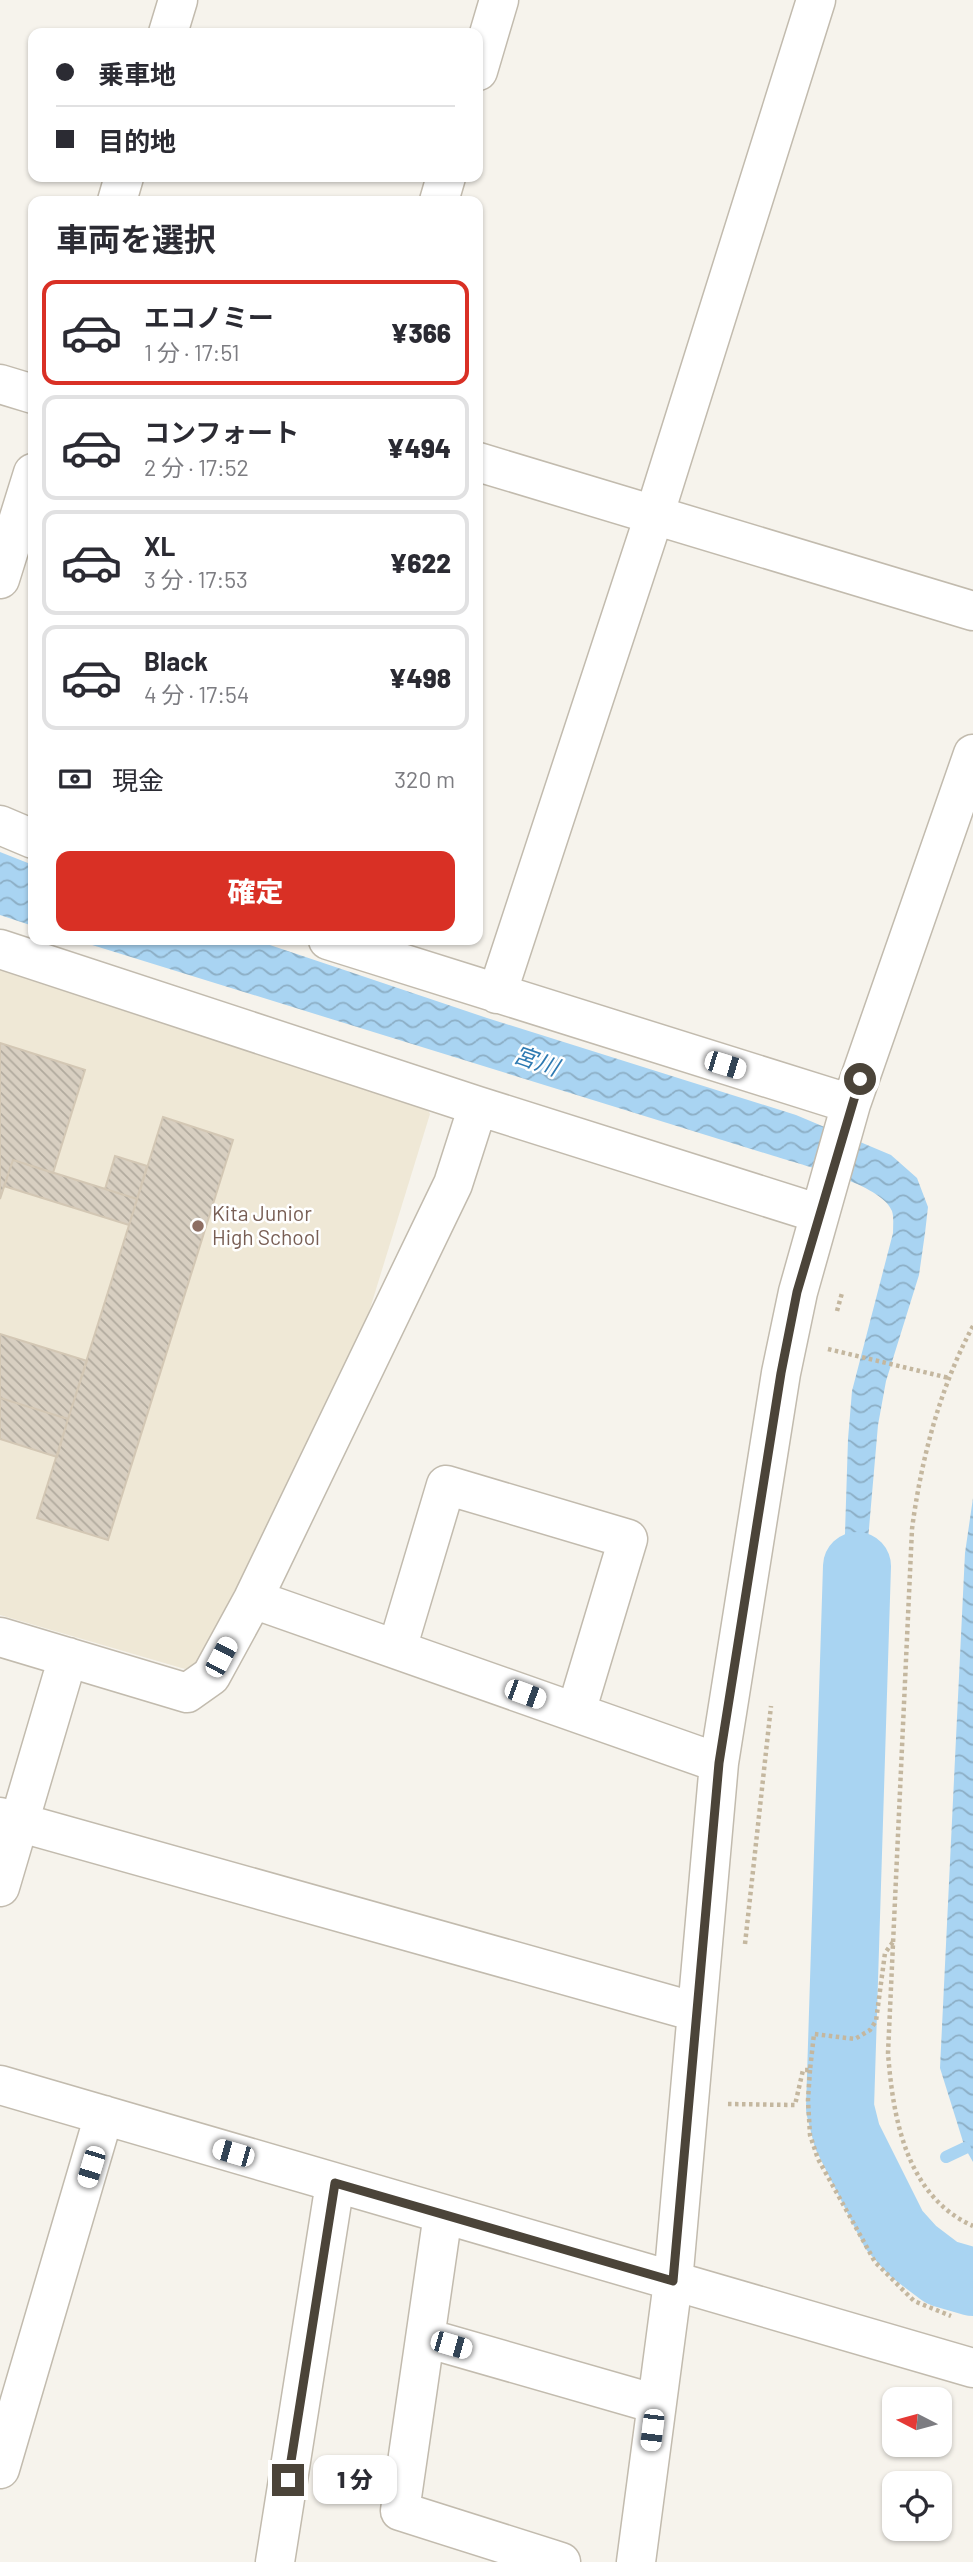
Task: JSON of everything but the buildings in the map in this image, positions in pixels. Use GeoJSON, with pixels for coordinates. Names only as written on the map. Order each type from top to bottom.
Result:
{"type":"FeatureCollection","features":[{"type":"Feature","properties":{"kind":"street"},"geometry":{"type":"LineString","coordinates":[[170,28],[178,0]]}},
{"type":"Feature","properties":{"kind":"street"},"geometry":{"type":"LineString","coordinates":[[483,54],[499,0]]}},
{"type":"Feature","properties":{"kind":"street"},"geometry":{"type":"LineString","coordinates":[[497,994],[654,516],[816,0]]}},
{"type":"Feature","properties":{"kind":"street"},"geometry":{"type":"LineString","coordinates":[[0,384],[28,392]]}},
{"type":"Feature","properties":{"kind":"street"},"geometry":{"type":"LineString","coordinates":[[483,464],[973,611]]}},
{"type":"Feature","properties":{"kind":"street"},"geometry":{"type":"LineString","coordinates":[[0,579],[10,512],[28,481]]}},
{"type":"Feature","properties":{"kind":"street"},"geometry":{"type":"LineString","coordinates":[[636,2562],[673,2281],[719,1763],[781,1373],[797,1292],[849,1113],[973,754]]}},
{"type":"Feature","properties":{"kind":"street"},"geometry":{"type":"LineString","coordinates":[[0,825],[28,837]]}},
{"type":"Feature","properties":{"kind":"street"},"geometry":{"type":"LineString","coordinates":[[344,945],[849,1113]]}},
{"type":"Feature","properties":{"kind":"street"},"geometry":{"type":"LineString","coordinates":[[0,949],[478,1106],[822,1206]]}},
{"type":"Feature","properties":{"kind":"street"},"geometry":{"type":"LineString","coordinates":[[0,1637],[187,1693],[211,1676],[253,1598],[453,1184],[478,1106]]}},
{"type":"Feature","properties":{"kind":"street"},"geometry":{"type":"LineString","coordinates":[[397,1649],[446,1485],[628,1539],[576,1712]]}},
{"type":"Feature","properties":{"kind":"street"},"geometry":{"type":"LineString","coordinates":[[253,1598],[719,1763]]}},
{"type":"Feature","properties":{"kind":"street"},"geometry":{"type":"LineString","coordinates":[[0,1887],[9,1820],[68,1657]]}},
{"type":"Feature","properties":{"kind":"street"},"geometry":{"type":"LineString","coordinates":[[9,1820],[696,2012]]}},
{"type":"Feature","properties":{"kind":"street"},"geometry":{"type":"LineString","coordinates":[[0,2085],[973,2368]]}},
{"type":"Feature","properties":{"kind":"street"},"geometry":{"type":"LineString","coordinates":[[0,2469],[104,2115]]}},
{"type":"Feature","properties":{"kind":"street"},"geometry":{"type":"LineString","coordinates":[[275,2562],[335,2183]]}},
{"type":"Feature","properties":{"kind":"street"},"geometry":{"type":"LineString","coordinates":[[443,2214],[400,2511],[561,2562]]}},
{"type":"Feature","properties":{"kind":"street"},"geometry":{"type":"LineString","coordinates":[[426,2338],[656,2404]]}},
{"type":"Feature","properties":{"kind":"path"},"geometry":{"type":"LineString","coordinates":[[834,1323],[844,1285]]}},
{"type":"Feature","properties":{"kind":"path"},"geometry":{"type":"LineString","coordinates":[[973,1326],[949,1378],[918,1481],[912,1529],[888,2053],[898,2130],[911,2165],[937,2199],[961,2220],[973,2226]]}},
{"type":"Feature","properties":{"kind":"path"},"geometry":{"type":"LineString","coordinates":[[825,1362],[831,1336]]}},
{"type":"Feature","properties":{"kind":"path"},"geometry":{"type":"LineString","coordinates":[[828,1349],[949,1378]]}},
{"type":"Feature","properties":{"kind":"path"},"geometry":{"type":"LineString","coordinates":[[744,1953],[772,1693]]}},
{"type":"Feature","properties":{"kind":"path"},"geometry":{"type":"LineString","coordinates":[[893,1942],[885,1953],[876,2021],[870,2031],[855,2039],[814,2034],[808,2100],[810,2135],[818,2159],[875,2262],[914,2301],[951,2316]]}},
{"type":"Feature","properties":{"kind":"path"},"geometry":{"type":"LineString","coordinates":[[727,2117],[728,2104],[795,2105],[803,2070],[810,2070]]}},
{"type":"Feature","properties":{"kind":"shaded area","name":"Kita Junior High School"},"geometry":{"type":"Polygon","coordinates":[[[0,964],[422,1098],[430,1114],[361,1338],[204,1658],[185,1669],[0,1615],[0,964]]]}},
{"type":"Feature","properties":{"kind":"water"},"geometry":{"type":"Polygon","coordinates":[[[0,852],[28,863],[28,924],[0,915],[0,852]]]}},
{"type":"Feature","properties":{"kind":"water","name":"宮川"},"geometry":{"type":"Polygon","coordinates":[[[92,945],[270,945],[487,1018],[796,1115],[891,1155],[917,1178],[928,1207],[919,1275],[886,1381],[878,1425],[868,1540],[864,1662],[841,1659],[848,1439],[852,1391],[893,1233],[893,1213],[885,1201],[873,1192],[821,1170],[92,945]]]}},
{"type":"Feature","properties":{"kind":"water"},"geometry":{"type":"Polygon","coordinates":[[[973,1498],[973,2162],[965,2148],[940,2068],[965,1553],[973,1498]]]}},
{"type":"Feature","properties":{"kind":"waterway"},"geometry":{"type":"LineString","coordinates":[[857,1566],[840,2108],[847,2136],[894,2230],[913,2251],[942,2273],[973,2282]]}},
{"type":"Feature","properties":{"kind":"waterway"},"geometry":{"type":"LineString","coordinates":[[946,2157],[965,2148]]}},
{"type":"Feature","properties":{"kind":"waterway"},"geometry":{"type":"LineString","coordinates":[[877,2196],[896,2186]]}},
{"type":"Feature","properties":{"kind":"place","name":"Kita Junior High School"},"geometry":{"type":"Point","coordinates":[198,1226]}},
{"type":"Feature","properties":{"kind":"route"},"geometry":{"type":"LineString","coordinates":[[288,2480],[335,2183],[673,2281],[719,1763],[781,1373],[797,1292],[860,1079]]}}]}
